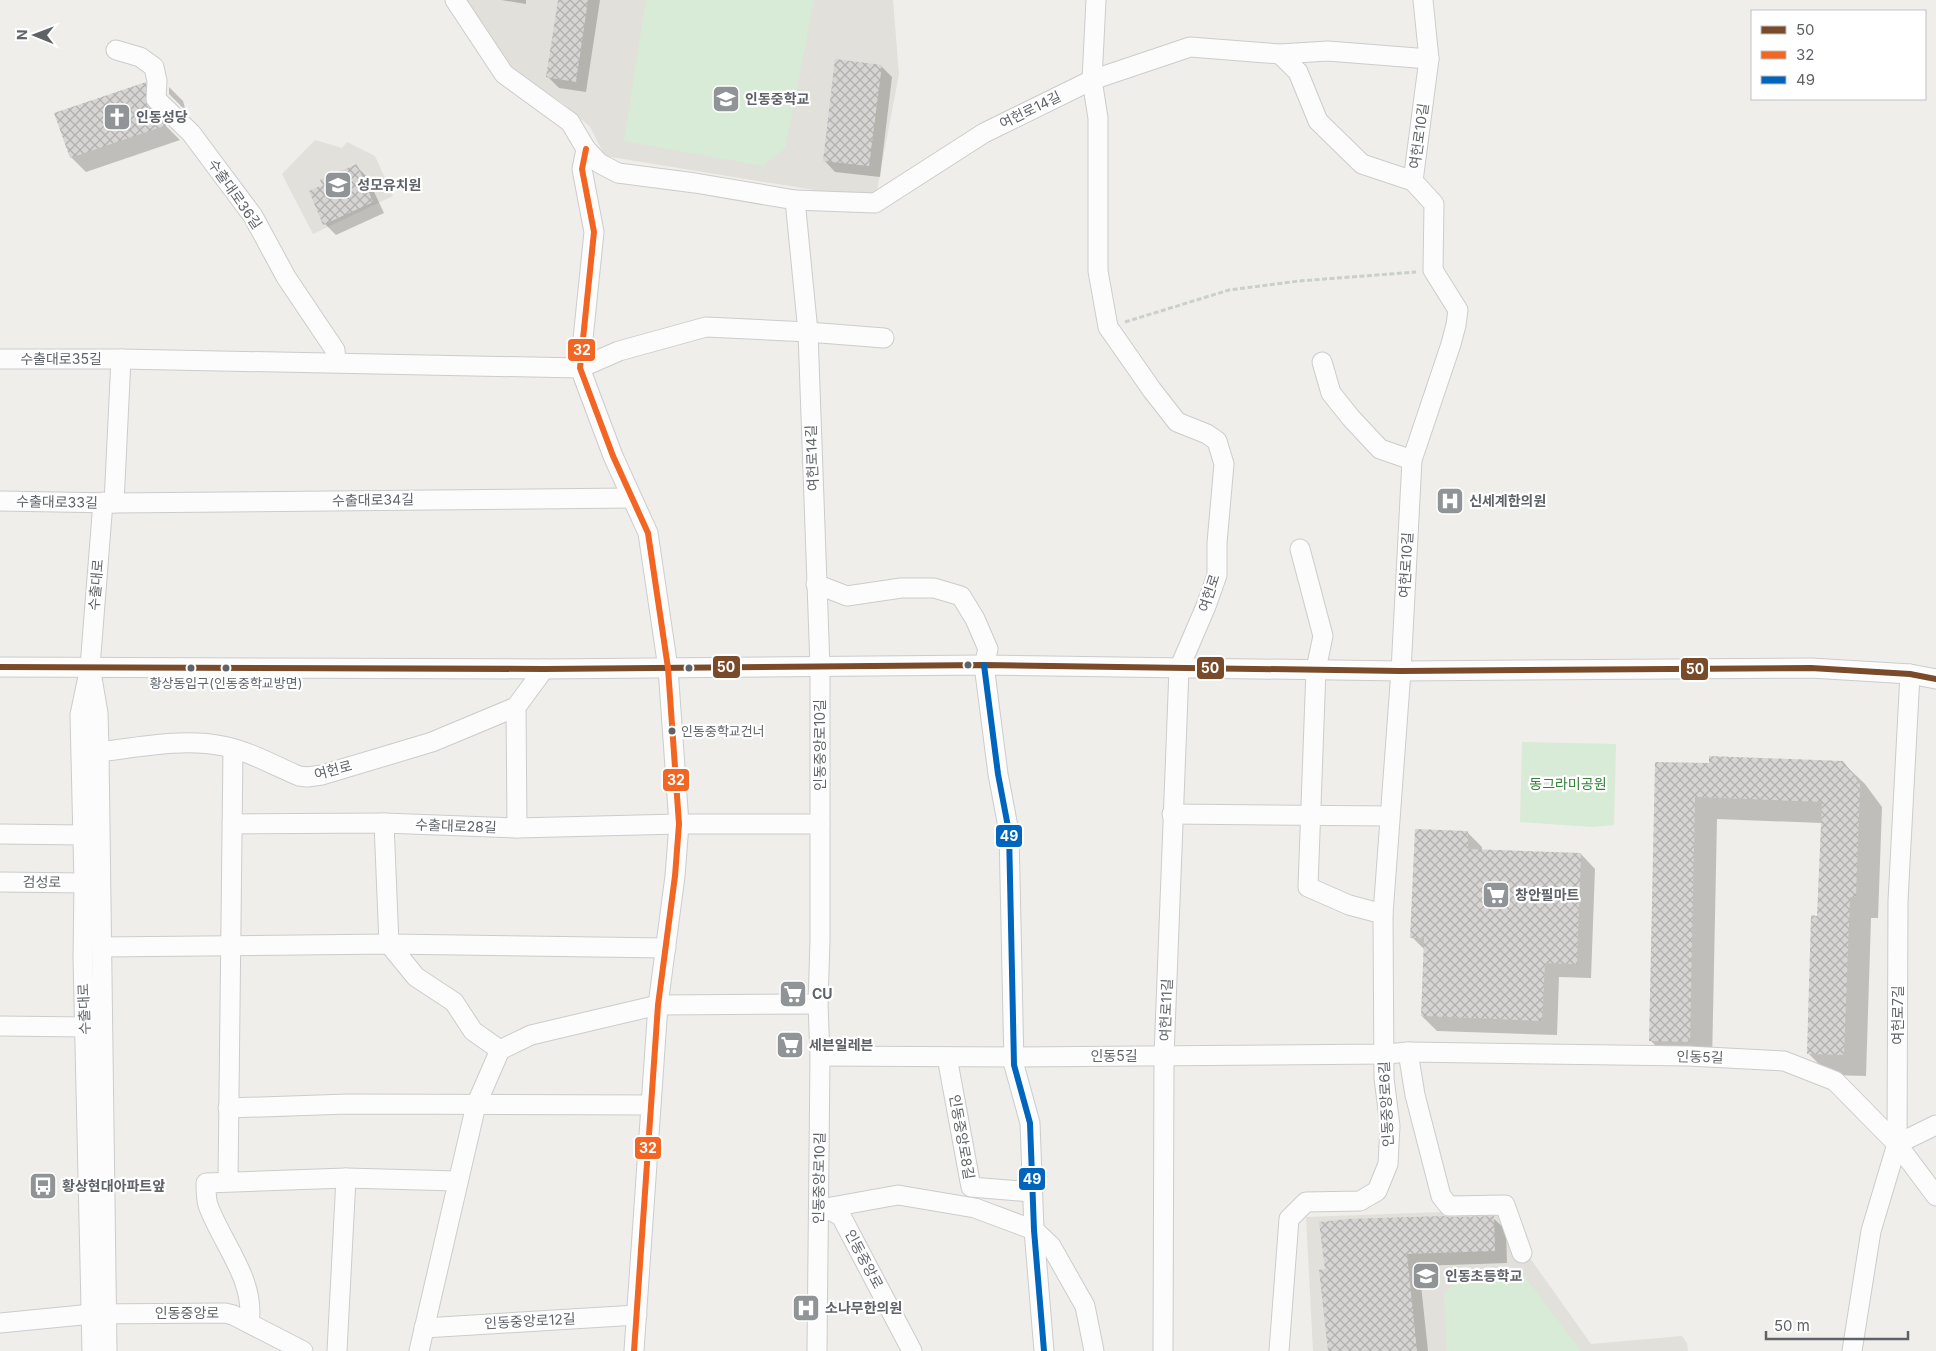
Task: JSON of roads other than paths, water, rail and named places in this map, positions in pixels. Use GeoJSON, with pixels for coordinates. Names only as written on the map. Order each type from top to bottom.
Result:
{"type":"FeatureCollection","features":[{"type":"Feature","properties":{"kind":"street"},"geometry":{"type":"LineString","coordinates":[[455,0],[504,74],[570,122],[586,148],[599,163],[618,173],[695,183],[795,200]]}},
{"type":"Feature","properties":{"kind":"street"},"geometry":{"type":"LineString","coordinates":[[1092,80],[1096,0]]}},
{"type":"Feature","properties":{"kind":"street","name":"여헌로10길"},"geometry":{"type":"LineString","coordinates":[[1402,670],[1412,460],[1456,325],[1458,310],[1433,270],[1434,204],[1413,181],[1429,59],[1423,0]]}},
{"type":"Feature","properties":{"kind":"street","name":"여헌로14길"},"geometry":{"type":"LineString","coordinates":[[820,667],[808,332],[795,200],[875,203],[984,133],[1092,80],[1190,47],[1280,54],[1328,51],[1429,59]]}},
{"type":"Feature","properties":{"kind":"street","name":"수출대로36길"},"geometry":{"type":"LineString","coordinates":[[116,50],[140,57],[154,67],[156,99],[190,133],[253,216],[286,277],[335,350],[336,362]]}},
{"type":"Feature","properties":{"kind":"street"},"geometry":{"type":"LineString","coordinates":[[1280,54],[1298,72],[1318,121],[1362,164],[1413,181]]}},
{"type":"Feature","properties":{"kind":"street","name":"여헌로"},"geometry":{"type":"LineString","coordinates":[[1092,80],[1098,118],[1098,270],[1108,327],[1177,422],[1207,434],[1217,441],[1224,464],[1217,543],[1217,575],[1179,669]]}},
{"type":"Feature","properties":{"kind":"street"},"geometry":{"type":"LineString","coordinates":[[586,148],[582,169],[594,232],[580,368],[613,456],[648,533],[668,668],[680,824],[658,1005],[634,1351]]}},
{"type":"Feature","properties":{"kind":"street"},"geometry":{"type":"LineString","coordinates":[[121,359],[580,368],[619,351],[706,327],[884,338]]}},
{"type":"Feature","properties":{"kind":"street","name":"수출대로35길"},"geometry":{"type":"LineString","coordinates":[[0,359],[121,359]]}},
{"type":"Feature","properties":{"kind":"street","name":"수출대로"},"geometry":{"type":"LineString","coordinates":[[107,1351],[99,1314],[85,1027],[80,715],[90,667],[121,359]]}},
{"type":"Feature","properties":{"kind":"street"},"geometry":{"type":"LineString","coordinates":[[1322,362],[1331,393],[1351,418],[1380,449],[1412,460]]}},
{"type":"Feature","properties":{"kind":"street","name":"수출대로34길"},"geometry":{"type":"LineString","coordinates":[[108,502],[632,498]]}},
{"type":"Feature","properties":{"kind":"street","name":"수출대로33길"},"geometry":{"type":"LineString","coordinates":[[0,501],[108,502]]}},
{"type":"Feature","properties":{"kind":"street"},"geometry":{"type":"LineString","coordinates":[[1300,549],[1323,636],[1316,669],[1308,888],[1349,905],[1383,914]]}},
{"type":"Feature","properties":{"kind":"street"},"geometry":{"type":"LineString","coordinates":[[816,584],[846,596],[909,588],[934,588],[961,596],[975,619],[988,649],[984,665],[998,774],[1009,832],[1013,1057],[1030,1123],[1034,1230],[1044,1351]]}},
{"type":"Feature","properties":{"kind":"street"},"geometry":{"type":"LineString","coordinates":[[0,667],[544,669],[984,665],[1179,669],[1402,670],[1812,668],[1910,674],[1936,679]]}},
{"type":"Feature","properties":{"kind":"street","name":"수출대로"},"geometry":{"type":"LineString","coordinates":[[90,667],[98,713],[100,752],[102,947],[99,1314],[92,1351]]}},
{"type":"Feature","properties":{"kind":"street","name":"인동중앙로10길"},"geometry":{"type":"LineString","coordinates":[[817,1351],[822,1206],[818,1004],[820,667]]}},
{"type":"Feature","properties":{"kind":"street"},"geometry":{"type":"LineString","coordinates":[[517,828],[516,707],[544,669]]}},
{"type":"Feature","properties":{"kind":"street","name":"여헌로11길"},"geometry":{"type":"LineString","coordinates":[[1163,1351],[1164,1056],[1179,669]]}},
{"type":"Feature","properties":{"kind":"street","name":"인동중앙로6길"},"geometry":{"type":"LineString","coordinates":[[1279,1351],[1289,1219],[1306,1202],[1360,1201],[1376,1191],[1388,1164],[1390,1126],[1384,1078],[1383,914],[1402,670]]}},
{"type":"Feature","properties":{"kind":"street","name":"여헌로7길"},"geometry":{"type":"LineString","coordinates":[[1852,1351],[1871,1231],[1897,1144],[1898,901],[1910,674]]}},
{"type":"Feature","properties":{"kind":"street","name":"여헌로"},"geometry":{"type":"LineString","coordinates":[[100,752],[161,745],[204,743],[233,749],[299,776],[307,777],[432,742],[516,707]]}},
{"type":"Feature","properties":{"kind":"street"},"geometry":{"type":"LineString","coordinates":[[228,1181],[233,749]]}},
{"type":"Feature","properties":{"kind":"street"},"geometry":{"type":"LineString","coordinates":[[1172,814],[1390,816]]}},
{"type":"Feature","properties":{"kind":"street"},"geometry":{"type":"LineString","coordinates":[[384,823],[389,944],[416,977],[454,1002],[473,1031],[500,1050]]}},
{"type":"Feature","properties":{"kind":"street","name":"수출대로28길"},"geometry":{"type":"LineString","coordinates":[[232,824],[384,823],[517,828],[680,824]]}},
{"type":"Feature","properties":{"kind":"street"},"geometry":{"type":"LineString","coordinates":[[680,824],[820,824]]}},
{"type":"Feature","properties":{"kind":"street"},"geometry":{"type":"LineString","coordinates":[[0,834],[83,835]]}},
{"type":"Feature","properties":{"kind":"street","name":"검성로"},"geometry":{"type":"LineString","coordinates":[[0,882],[84,883]]}},
{"type":"Feature","properties":{"kind":"street"},"geometry":{"type":"LineString","coordinates":[[102,947],[389,944],[666,948]]}},
{"type":"Feature","properties":{"kind":"street"},"geometry":{"type":"LineString","coordinates":[[419,1351],[476,1105],[500,1050],[532,1035],[658,1005],[818,1004]]}},
{"type":"Feature","properties":{"kind":"street"},"geometry":{"type":"LineString","coordinates":[[0,1026],[85,1027]]}},
{"type":"Feature","properties":{"kind":"street"},"geometry":{"type":"LineString","coordinates":[[1408,1052],[1415,1095],[1442,1196],[1449,1206],[1505,1204],[1522,1253]]}},
{"type":"Feature","properties":{"kind":"street","name":"인동5길"},"geometry":{"type":"LineString","coordinates":[[820,1056],[1164,1056],[1384,1054],[1408,1052],[1678,1056],[1784,1061],[1835,1081],[1897,1144],[1936,1196]]}},
{"type":"Feature","properties":{"kind":"street","name":"인동중앙로8길"},"geometry":{"type":"LineString","coordinates":[[947,1057],[971,1188],[1032,1192]]}},
{"type":"Feature","properties":{"kind":"street"},"geometry":{"type":"LineString","coordinates":[[228,1108],[348,1104],[650,1105]]}},
{"type":"Feature","properties":{"kind":"street"},"geometry":{"type":"LineString","coordinates":[[1897,1144],[1936,1125]]}},
{"type":"Feature","properties":{"kind":"street"},"geometry":{"type":"LineString","coordinates":[[249,1323],[251,1310],[245,1280],[228,1249],[208,1204],[206,1183],[346,1178],[458,1181]]}},
{"type":"Feature","properties":{"kind":"street"},"geometry":{"type":"LineString","coordinates":[[337,1351],[346,1178]]}},
{"type":"Feature","properties":{"kind":"street"},"geometry":{"type":"LineString","coordinates":[[822,1206],[898,1195],[975,1208],[1034,1230],[1051,1246],[1086,1306],[1094,1351]]}},
{"type":"Feature","properties":{"kind":"street","name":"인동중앙로"},"geometry":{"type":"LineString","coordinates":[[822,1206],[841,1216],[912,1351]]}},
{"type":"Feature","properties":{"kind":"street","name":"인동중앙로"},"geometry":{"type":"LineString","coordinates":[[0,1323],[99,1314],[216,1312],[233,1315],[303,1351]]}},
{"type":"Feature","properties":{"kind":"street","name":"인동중앙로12길"},"geometry":{"type":"LineString","coordinates":[[424,1328],[637,1315]]}},
{"type":"Feature","properties":{"kind":"place","name":"인동중학교"},"geometry":{"type":"Point","coordinates":[726,99]}},
{"type":"Feature","properties":{"kind":"place","name":"인동성당"},"geometry":{"type":"Point","coordinates":[117,117]}},
{"type":"Feature","properties":{"kind":"place","name":"성모유치원"},"geometry":{"type":"Point","coordinates":[338,185]}},
{"type":"Feature","properties":{"kind":"place","name":"신세계한의원"},"geometry":{"type":"Point","coordinates":[1450,501]}},
{"type":"Feature","properties":{"kind":"place","name":"황상동입구(인동중학교방면)"},"geometry":{"type":"Point","coordinates":[226,668]}},
{"type":"Feature","properties":{"kind":"place","name":"인동중학교건너"},"geometry":{"type":"Point","coordinates":[672,731]}},
{"type":"Feature","properties":{"kind":"place","name":"창안필마트"},"geometry":{"type":"Point","coordinates":[1496,895]}},
{"type":"Feature","properties":{"kind":"place","name":"CU"},"geometry":{"type":"Point","coordinates":[793,994]}},
{"type":"Feature","properties":{"kind":"place","name":"세븐일레븐"},"geometry":{"type":"Point","coordinates":[790,1045]}},
{"type":"Feature","properties":{"kind":"place","name":"황상현대아파트앞"},"geometry":{"type":"Point","coordinates":[43,1186]}},
{"type":"Feature","properties":{"kind":"place","name":"인동초등학교"},"geometry":{"type":"Point","coordinates":[1426,1276]}},
{"type":"Feature","properties":{"kind":"place","name":"소나무한의원"},"geometry":{"type":"Point","coordinates":[806,1308]}},
{"type":"Feature","properties":{"kind":"park label","name":"동그라미공원"},"geometry":{"type":"Point","coordinates":[1568,784]}}]}
